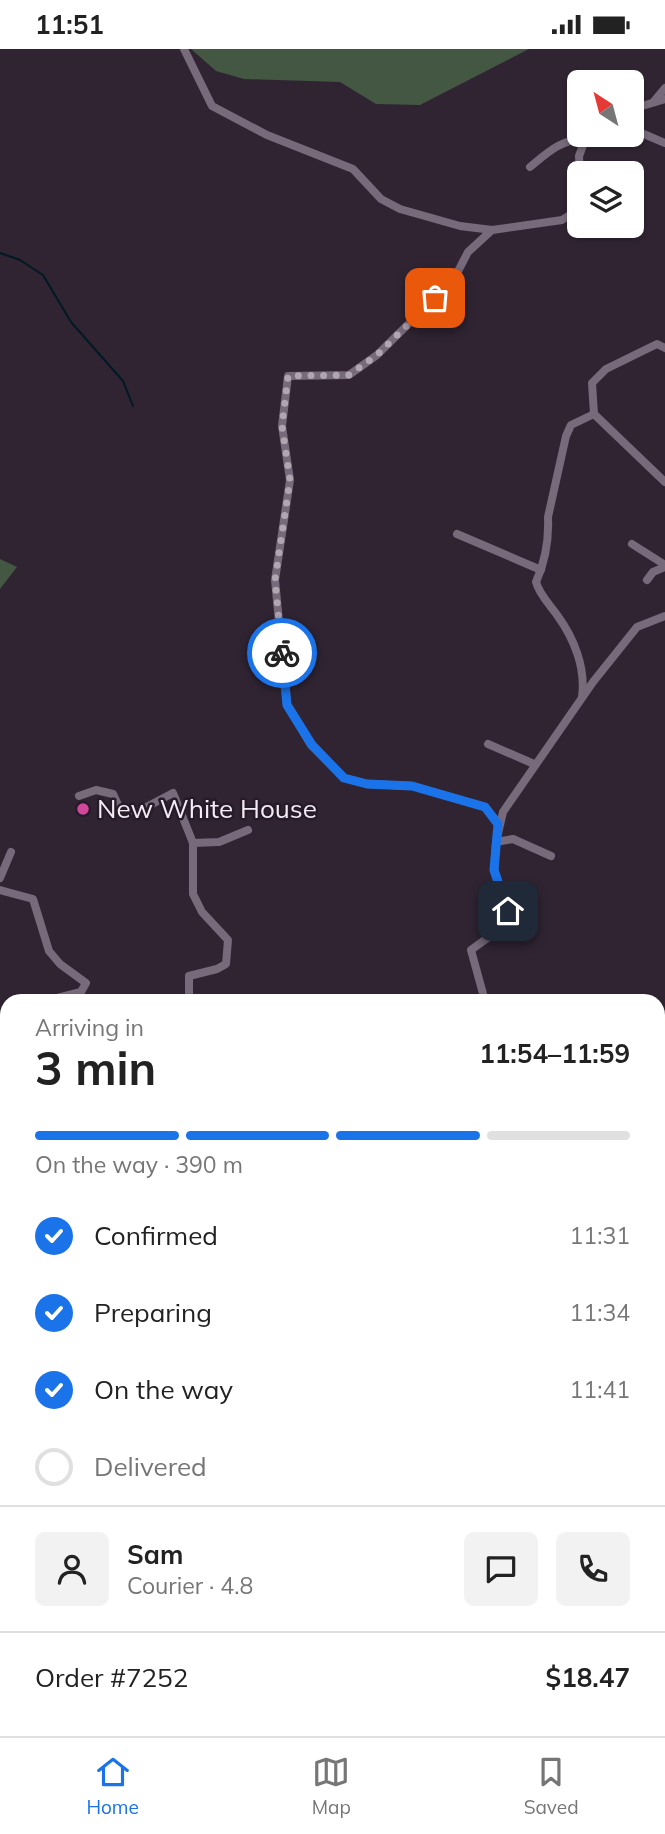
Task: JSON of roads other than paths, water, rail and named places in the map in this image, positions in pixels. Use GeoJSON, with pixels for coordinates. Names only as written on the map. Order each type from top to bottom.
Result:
{"type":"FeatureCollection","features":[{"type":"Feature","properties":{"kind":"street"},"geometry":{"type":"LineString","coordinates":[[184,49],[212,106],[267,135],[353,169],[381,199],[400,209],[460,226],[492,230],[562,220],[567,217]]}},
{"type":"Feature","properties":{"kind":"street"},"geometry":{"type":"LineString","coordinates":[[655,100],[665,88]]}},
{"type":"Feature","properties":{"kind":"street"},"geometry":{"type":"LineString","coordinates":[[644,104],[665,99]]}},
{"type":"Feature","properties":{"kind":"street"},"geometry":{"type":"LineString","coordinates":[[644,134],[665,143]]}},
{"type":"Feature","properties":{"kind":"street"},"geometry":{"type":"LineString","coordinates":[[530,167],[553,148],[567,142]]}},
{"type":"Feature","properties":{"kind":"street"},"geometry":{"type":"LineString","coordinates":[[492,230],[468,252],[454,279],[377,355],[359,369],[349,375],[288,376],[282,426],[290,480],[275,580],[287,705],[312,745],[344,778],[367,784],[412,786],[485,807],[498,824]]}},
{"type":"Feature","properties":{"kind":"street"},"geometry":{"type":"LineString","coordinates":[[665,348],[657,344],[606,369],[592,383],[594,414],[665,482]]}},
{"type":"Feature","properties":{"kind":"street"},"geometry":{"type":"LineString","coordinates":[[581,700],[583,685],[580,662],[561,620],[537,587],[548,517],[566,436],[571,425],[594,414]]}},
{"type":"Feature","properties":{"kind":"street"},"geometry":{"type":"LineString","coordinates":[[457,534],[541,570]]}},
{"type":"Feature","properties":{"kind":"street"},"geometry":{"type":"LineString","coordinates":[[632,544],[665,566],[653,572],[647,580]]}},
{"type":"Feature","properties":{"kind":"street"},"geometry":{"type":"LineString","coordinates":[[483,994],[471,950],[496,931],[508,911],[494,870],[498,824],[503,812],[534,764],[637,627],[665,616]]}},
{"type":"Feature","properties":{"kind":"street"},"geometry":{"type":"LineString","coordinates":[[488,744],[534,764]]}},
{"type":"Feature","properties":{"kind":"street"},"geometry":{"type":"LineString","coordinates":[[79,796],[104,791],[113,794],[119,807],[138,812],[173,793],[193,843],[193,894],[202,912],[228,940],[226,964],[189,976],[189,994]]}},
{"type":"Feature","properties":{"kind":"street"},"geometry":{"type":"LineString","coordinates":[[193,843],[219,842],[248,830]]}},
{"type":"Feature","properties":{"kind":"street"},"geometry":{"type":"LineString","coordinates":[[496,842],[513,839],[551,856]]}},
{"type":"Feature","properties":{"kind":"street"},"geometry":{"type":"LineString","coordinates":[[0,878],[11,852]]}},
{"type":"Feature","properties":{"kind":"street"},"geometry":{"type":"LineString","coordinates":[[0,890],[33,899],[49,951],[60,964],[86,983],[81,992],[73,994]]}},
{"type":"Feature","properties":{"kind":"waterway"},"geometry":{"type":"LineString","coordinates":[[0,253],[20,260],[43,275],[71,322],[123,381],[133,406]]}},
{"type":"Feature","properties":{"kind":"place","name":"New White House"},"geometry":{"type":"Point","coordinates":[83,809]}}]}
